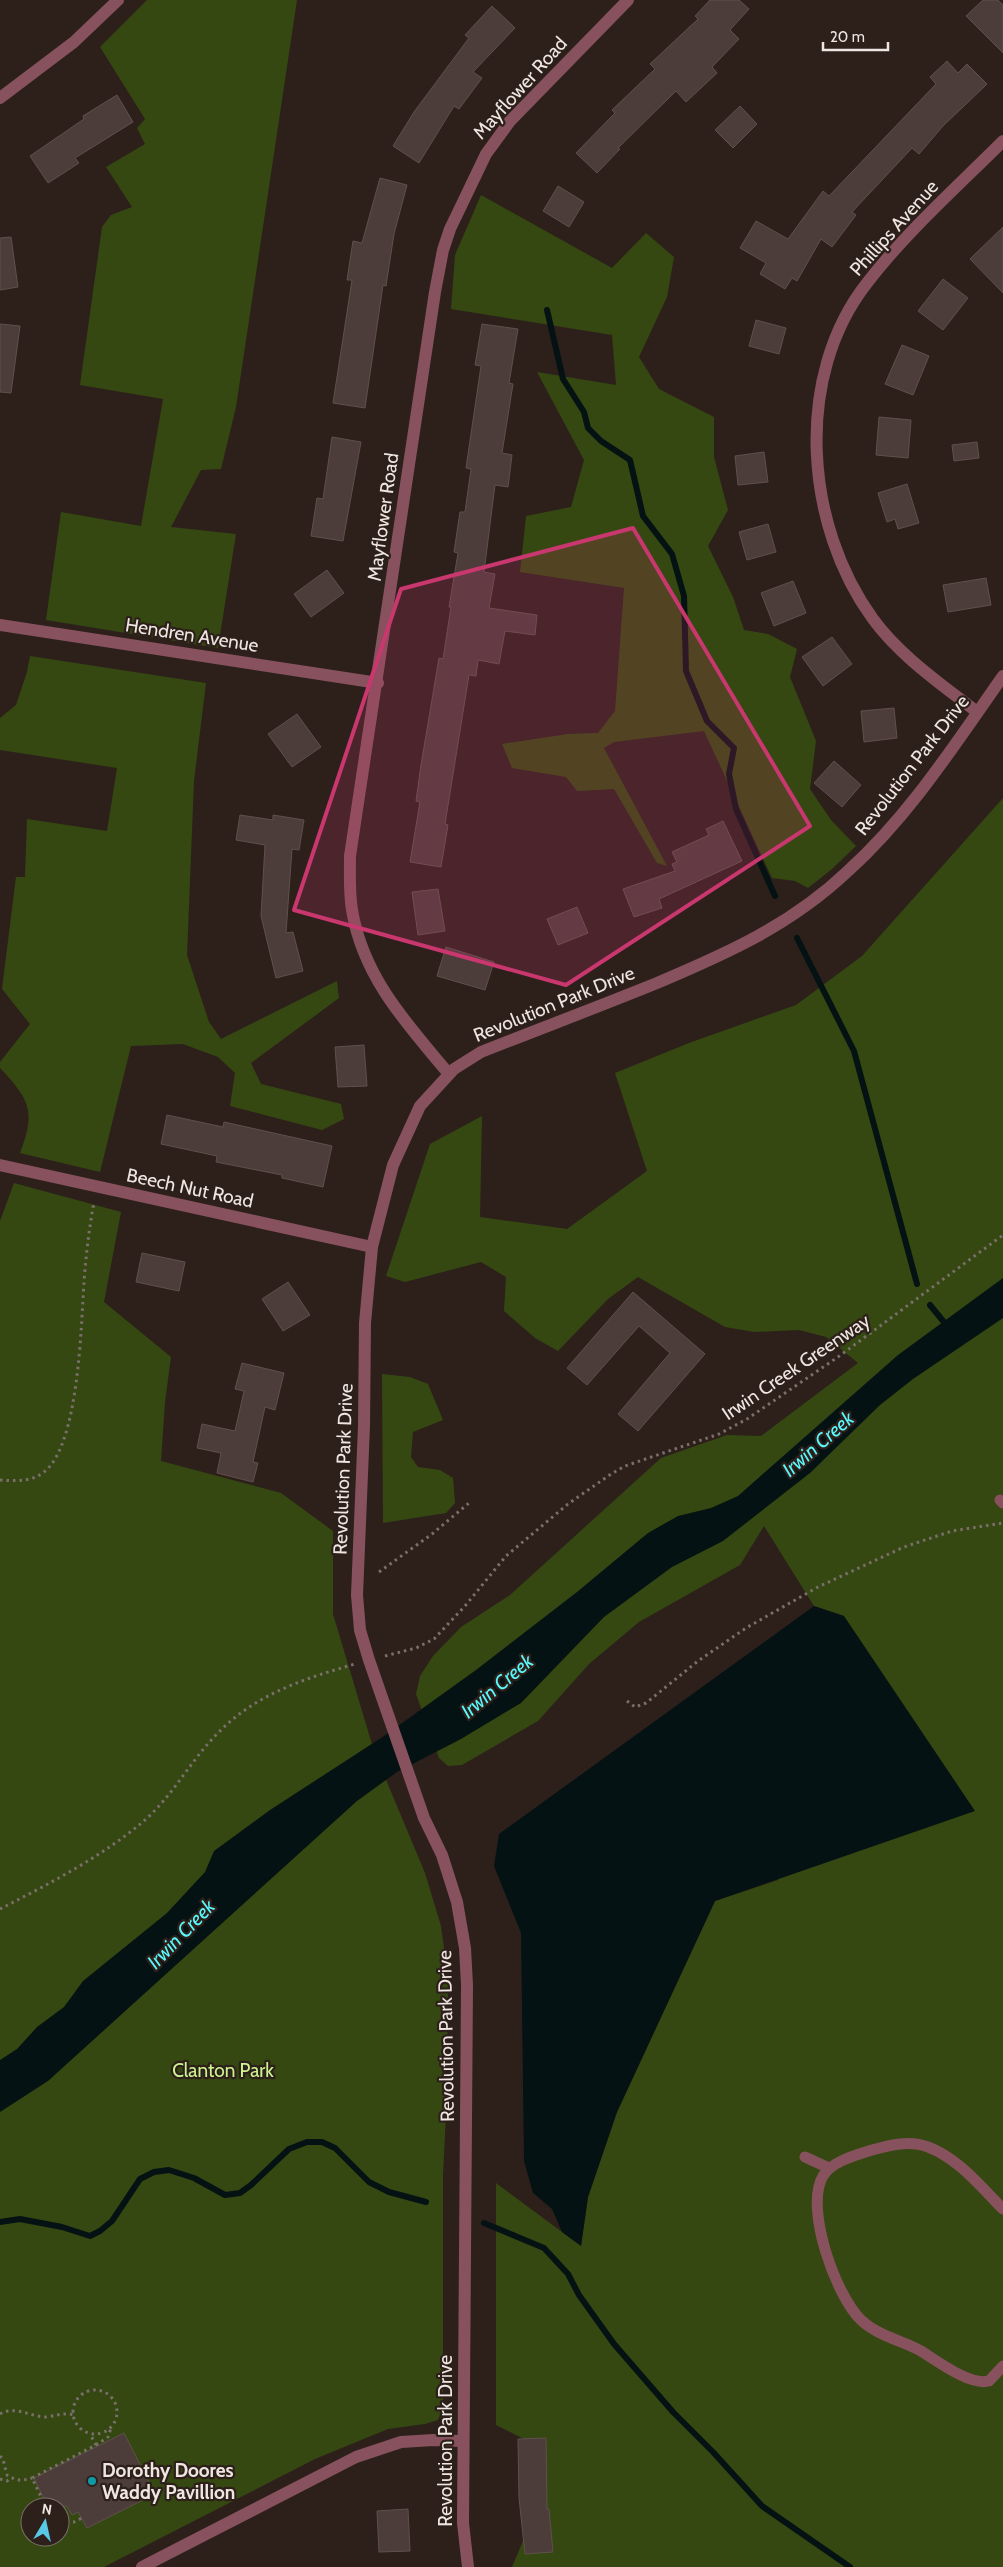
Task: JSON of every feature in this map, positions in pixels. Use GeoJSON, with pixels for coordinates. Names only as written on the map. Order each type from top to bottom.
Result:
{"type":"FeatureCollection","features":[{"type":"Feature","properties":{"kind":"street"},"geometry":{"type":"LineString","coordinates":[[0,98],[74,42],[118,0]]}},
{"type":"Feature","properties":{"kind":"street","name":"Mayflower Road"},"geometry":{"type":"LineString","coordinates":[[449,1074],[398,1014],[376,980],[361,947],[352,911],[350,856],[378,683],[435,292],[443,250],[450,229],[486,154],[510,121],[628,0]]}},
{"type":"Feature","properties":{"kind":"street","name":"Phillips Avenue"},"geometry":{"type":"LineString","coordinates":[[977,712],[930,676],[884,633],[855,592],[830,538],[820,496],[816,458],[818,412],[824,374],[837,336],[866,284],[920,223],[1003,141]]}},
{"type":"Feature","properties":{"kind":"street","name":"Hendren Avenue"},"geometry":{"type":"LineString","coordinates":[[0,626],[378,683]]}},
{"type":"Feature","properties":{"kind":"street","name":"Revolution Park Drive"},"geometry":{"type":"LineString","coordinates":[[468,2567],[463,2523],[467,1985],[465,1948],[457,1902],[442,1855],[424,1818],[385,1711],[360,1630],[357,1595],[364,1426],[365,1323],[372,1247],[393,1165],[409,1126],[430,1093],[449,1074],[481,1052],[732,952],[804,908],[848,872],[887,832],[942,764],[1003,676]]}},
{"type":"Feature","properties":{"kind":"street","name":"Beech Nut Road"},"geometry":{"type":"LineString","coordinates":[[0,1165],[372,1247]]}},
{"type":"Feature","properties":{"kind":"street"},"geometry":{"type":"LineString","coordinates":[[142,2567],[363,2454],[401,2442],[463,2441]]}},
{"type":"Feature","properties":{"kind":"lane"},"geometry":{"type":"LineString","coordinates":[[1003,2209],[962,2168],[926,2146],[890,2145],[829,2168],[819,2185],[816,2217],[825,2249],[840,2286],[859,2318],[874,2329],[906,2343],[975,2381],[989,2381],[1003,2366]]}},
{"type":"Feature","properties":{"kind":"lane"},"geometry":{"type":"LineString","coordinates":[[805,2158],[829,2168]]}},
{"type":"Feature","properties":{"kind":"path"},"geometry":{"type":"LineString","coordinates":[[0,1480],[23,1481],[35,1478],[45,1472],[54,1461],[70,1421],[88,1238],[94,1200]]}},
{"type":"Feature","properties":{"kind":"path","name":"Irwin Creek Greenway"},"geometry":{"type":"LineString","coordinates":[[382,1657],[424,1645],[444,1630],[522,1540],[610,1474],[625,1466],[710,1438],[740,1424],[831,1363],[1003,1235]]}},
{"type":"Feature","properties":{"kind":"path"},"geometry":{"type":"LineString","coordinates":[[379,1572],[424,1540],[469,1503]]}},
{"type":"Feature","properties":{"kind":"path"},"geometry":{"type":"LineString","coordinates":[[627,1701],[635,1707],[646,1703],[698,1660],[746,1628],[818,1587],[904,1547],[952,1532],[1003,1523]]}},
{"type":"Feature","properties":{"kind":"path"},"geometry":{"type":"LineString","coordinates":[[0,1909],[81,1864],[145,1819],[167,1797],[216,1735],[242,1711],[257,1701],[298,1681],[355,1664]]}},
{"type":"Feature","properties":{"kind":"path"},"geometry":{"type":"LineString","coordinates":[[0,2456],[3,2459],[7,2475],[18,2481],[32,2478],[96,2445],[108,2438],[115,2422],[117,2409],[111,2397],[105,2393],[92,2390],[85,2393],[75,2403],[74,2415],[77,2425],[90,2434],[96,2445]]}},
{"type":"Feature","properties":{"kind":"path"},"geometry":{"type":"LineString","coordinates":[[0,2414],[11,2410],[44,2417],[68,2413],[74,2415]]}},
{"type":"Feature","properties":{"kind":"path"},"geometry":{"type":"LineString","coordinates":[[90,2434],[97,2434],[111,2428]]}},
{"type":"Feature","properties":{"kind":"path"},"geometry":{"type":"LineString","coordinates":[[0,2479],[7,2481],[12,2478]]}},
{"type":"Feature","properties":{"kind":"path"},"geometry":{"type":"LineString","coordinates":[[32,2478],[41,2497]]}},
{"type":"Feature","properties":{"kind":"path"},"geometry":{"type":"LineString","coordinates":[[70,2522],[82,2518]]}},
{"type":"Feature","properties":{"kind":"highlighted area"},"geometry":{"type":"Polygon","coordinates":[[[633,528],[810,826],[566,985],[294,910],[401,589],[633,528]]]}},
{"type":"Feature","properties":{"kind":"green space"},"geometry":{"type":"Polygon","coordinates":[[[147,0],[297,0],[236,407],[221,469],[201,470],[171,527],[236,534],[218,648],[46,620],[61,512],[141,526],[163,399],[80,385],[102,227],[111,215],[132,207],[106,167],[145,144],[137,128],[145,119],[100,47],[147,0]]]}},
{"type":"Feature","properties":{"kind":"green space"},"geometry":{"type":"Polygon","coordinates":[[[481,195],[612,268],[646,233],[674,257],[667,297],[639,357],[659,389],[714,417],[714,457],[728,510],[708,546],[733,597],[744,630],[768,634],[797,649],[790,677],[816,741],[810,789],[831,820],[856,846],[832,869],[808,888],[795,881],[772,878],[704,731],[614,742],[604,748],[667,866],[657,863],[614,789],[577,791],[566,777],[512,768],[502,744],[568,734],[598,733],[615,711],[624,588],[520,572],[526,516],[571,507],[584,460],[537,372],[616,385],[612,335],[451,309],[455,255],[481,195]]]}},
{"type":"Feature","properties":{"kind":"green space"},"geometry":{"type":"Polygon","coordinates":[[[30,656],[206,683],[194,781],[187,955],[209,1022],[221,1039],[337,981],[339,998],[251,1063],[261,1084],[341,1104],[344,1119],[322,1130],[230,1106],[235,1073],[218,1057],[183,1044],[131,1046],[100,1172],[20,1153],[25,1139],[29,1116],[24,1098],[0,1068],[0,1062],[30,1024],[2,989],[16,877],[25,877],[27,819],[107,831],[117,768],[0,750],[0,718],[16,705],[27,672],[30,656]]]}},
{"type":"Feature","properties":{"kind":"green space"},"geometry":{"type":"Polygon","coordinates":[[[1003,798],[1003,2567],[512,2567],[537,2508],[530,2442],[496,2425],[496,2183],[581,2246],[588,2197],[617,2112],[715,1901],[778,1880],[844,1616],[814,1606],[764,1526],[740,1565],[639,1622],[589,1664],[538,1721],[462,1765],[448,1766],[439,1758],[416,1694],[420,1676],[433,1656],[461,1627],[510,1595],[661,1458],[727,1435],[761,1436],[858,1363],[826,1337],[799,1330],[754,1332],[725,1327],[638,1277],[608,1299],[558,1351],[535,1338],[504,1311],[506,1277],[481,1262],[405,1282],[386,1276],[430,1144],[482,1116],[480,1217],[567,1229],[647,1171],[615,1073],[689,1043],[796,1005],[862,956],[1003,798]]]}},
{"type":"Feature","properties":{"kind":"green space","name":"Clanton Park"},"geometry":{"type":"Polygon","coordinates":[[[14,1183],[121,1212],[104,1302],[171,1357],[165,1402],[161,1461],[281,1493],[333,1531],[333,1614],[374,1751],[425,1873],[441,1926],[448,1978],[447,2093],[443,2175],[443,2407],[438,2420],[425,2424],[388,2429],[315,2459],[104,2567],[0,2567],[0,1221],[14,1183]]]}},
{"type":"Feature","properties":{"kind":"green space"},"geometry":{"type":"Polygon","coordinates":[[[382,1374],[410,1377],[428,1384],[443,1420],[413,1432],[411,1457],[418,1467],[440,1470],[453,1478],[455,1503],[446,1513],[383,1523],[382,1374]]]}},
{"type":"Feature","properties":{"kind":"water","name":"Irwin Creek"},"geometry":{"type":"Polygon","coordinates":[[[1003,1278],[1003,1318],[913,1379],[880,1405],[810,1473],[723,1541],[672,1567],[604,1617],[521,1703],[461,1739],[397,1772],[357,1801],[48,2081],[0,2112],[0,2060],[17,2049],[37,2027],[64,2007],[83,1981],[167,1913],[205,1872],[214,1851],[270,1810],[384,1736],[476,1670],[577,1592],[648,1533],[678,1516],[711,1508],[738,1496],[898,1355],[1003,1278]]]}},
{"type":"Feature","properties":{"kind":"water"},"geometry":{"type":"Polygon","coordinates":[[[814,1606],[844,1616],[975,1811],[715,1901],[617,2112],[588,2197],[581,2246],[562,2232],[552,2209],[533,2193],[524,2161],[521,1933],[494,1866],[499,1834],[814,1606]]]}},
{"type":"Feature","properties":{"kind":"building"},"geometry":{"type":"Polygon","coordinates":[[[710,0],[739,0],[749,9],[730,30],[739,39],[712,67],[717,73],[686,102],[676,91],[618,148],[620,149],[597,173],[576,153],[615,113],[612,110],[655,69],[650,64],[698,19],[695,16],[710,0]]]}},
{"type":"Feature","properties":{"kind":"building"},"geometry":{"type":"Polygon","coordinates":[[[983,0],[998,0],[1003,5],[1003,53],[966,16],[983,0]]]}},
{"type":"Feature","properties":{"kind":"building"},"geometry":{"type":"Polygon","coordinates":[[[492,6],[515,28],[473,72],[482,78],[459,109],[454,106],[419,163],[393,146],[414,112],[469,38],[465,35],[492,6]]]}},
{"type":"Feature","properties":{"kind":"building"},"geometry":{"type":"Polygon","coordinates":[[[947,61],[958,73],[967,64],[987,84],[943,126],[919,154],[912,148],[852,212],[856,215],[832,247],[821,239],[797,281],[792,278],[785,289],[760,274],[766,263],[740,248],[756,221],[788,239],[823,191],[829,196],[936,84],[930,77],[947,61]]]}},
{"type":"Feature","properties":{"kind":"building"},"geometry":{"type":"Polygon","coordinates":[[[117,95],[133,122],[75,158],[79,163],[48,183],[30,156],[84,119],[83,116],[117,95]]]}},
{"type":"Feature","properties":{"kind":"building"},"geometry":{"type":"Polygon","coordinates":[[[740,106],[757,124],[733,148],[715,130],[740,106]]]}},
{"type":"Feature","properties":{"kind":"building"},"geometry":{"type":"Polygon","coordinates":[[[380,178],[407,185],[394,234],[386,286],[383,285],[365,408],[333,403],[352,280],[347,280],[353,241],[362,243],[380,178]]]}},
{"type":"Feature","properties":{"kind":"building"},"geometry":{"type":"Polygon","coordinates":[[[558,186],[584,202],[569,227],[543,211],[558,186]]]}},
{"type":"Feature","properties":{"kind":"building"},"geometry":{"type":"Polygon","coordinates":[[[1003,227],[1003,293],[970,259],[1003,227]]]}},
{"type":"Feature","properties":{"kind":"building"},"geometry":{"type":"Polygon","coordinates":[[[11,237],[18,287],[0,290],[0,238],[11,237]]]}},
{"type":"Feature","properties":{"kind":"building"},"geometry":{"type":"Polygon","coordinates":[[[943,279],[968,298],[943,330],[918,311],[943,279]]]}},
{"type":"Feature","properties":{"kind":"building"},"geometry":{"type":"Polygon","coordinates":[[[756,320],[786,328],[779,354],[749,346],[756,320]]]}},
{"type":"Feature","properties":{"kind":"building"},"geometry":{"type":"Polygon","coordinates":[[[0,324],[20,326],[11,393],[0,392],[0,324]]]}},
{"type":"Feature","properties":{"kind":"building"},"geometry":{"type":"Polygon","coordinates":[[[482,324],[518,329],[509,383],[513,384],[502,453],[512,455],[508,487],[495,485],[484,572],[495,574],[489,608],[537,615],[535,635],[505,631],[499,664],[478,660],[476,676],[469,675],[445,824],[448,825],[441,867],[410,862],[420,802],[416,801],[421,765],[439,658],[443,659],[451,607],[449,607],[458,553],[454,552],[460,512],[465,512],[471,469],[466,468],[481,366],[475,365],[482,324]]]}},
{"type":"Feature","properties":{"kind":"building"},"geometry":{"type":"Polygon","coordinates":[[[902,345],[929,356],[913,395],[885,384],[902,345]]]}},
{"type":"Feature","properties":{"kind":"building"},"geometry":{"type":"Polygon","coordinates":[[[879,417],[911,420],[908,458],[876,455],[879,417]]]}},
{"type":"Feature","properties":{"kind":"building"},"geometry":{"type":"Polygon","coordinates":[[[332,437],[361,442],[343,541],[311,536],[317,498],[323,499],[332,437]]]}},
{"type":"Feature","properties":{"kind":"building"},"geometry":{"type":"Polygon","coordinates":[[[977,442],[979,458],[954,461],[952,445],[977,442]]]}},
{"type":"Feature","properties":{"kind":"building"},"geometry":{"type":"Polygon","coordinates":[[[764,452],[768,482],[738,485],[735,456],[764,452]]]}},
{"type":"Feature","properties":{"kind":"building"},"geometry":{"type":"Polygon","coordinates":[[[907,484],[919,523],[898,529],[895,519],[887,522],[878,493],[907,484]]]}},
{"type":"Feature","properties":{"kind":"building"},"geometry":{"type":"Polygon","coordinates":[[[768,524],[776,552],[747,560],[739,532],[768,524]]]}},
{"type":"Feature","properties":{"kind":"building"},"geometry":{"type":"Polygon","coordinates":[[[327,570],[344,593],[311,617],[294,594],[327,570]]]}},
{"type":"Feature","properties":{"kind":"building"},"geometry":{"type":"Polygon","coordinates":[[[986,578],[991,605],[948,612],[943,585],[986,578]]]}},
{"type":"Feature","properties":{"kind":"building"},"geometry":{"type":"Polygon","coordinates":[[[793,581],[806,613],[774,626],[761,593],[793,581]]]}},
{"type":"Feature","properties":{"kind":"building"},"geometry":{"type":"Polygon","coordinates":[[[832,637],[852,664],[823,686],[802,657],[832,637]]]}},
{"type":"Feature","properties":{"kind":"building"},"geometry":{"type":"Polygon","coordinates":[[[894,708],[897,738],[864,742],[861,711],[894,708]]]}},
{"type":"Feature","properties":{"kind":"building"},"geometry":{"type":"Polygon","coordinates":[[[297,714],[321,747],[292,767],[268,734],[297,714]]]}},
{"type":"Feature","properties":{"kind":"building"},"geometry":{"type":"Polygon","coordinates":[[[834,761],[861,785],[842,807],[814,783],[834,761]]]}},
{"type":"Feature","properties":{"kind":"building"},"geometry":{"type":"Polygon","coordinates":[[[240,815],[273,820],[273,815],[304,820],[299,850],[292,849],[286,933],[293,932],[303,971],[276,978],[261,916],[265,845],[236,840],[240,815]]]}},
{"type":"Feature","properties":{"kind":"building"},"geometry":{"type":"Polygon","coordinates":[[[723,821],[742,861],[659,899],[662,908],[634,917],[623,889],[675,871],[672,864],[677,862],[672,852],[709,835],[706,829],[723,821]]]}},
{"type":"Feature","properties":{"kind":"building"},"geometry":{"type":"Polygon","coordinates":[[[438,889],[445,931],[418,935],[412,892],[438,889]]]}},
{"type":"Feature","properties":{"kind":"building"},"geometry":{"type":"Polygon","coordinates":[[[577,907],[588,933],[558,945],[547,919],[577,907]]]}},
{"type":"Feature","properties":{"kind":"building"},"geometry":{"type":"Polygon","coordinates":[[[446,947],[494,962],[485,990],[437,976],[446,947]]]}},
{"type":"Feature","properties":{"kind":"building"},"geometry":{"type":"Polygon","coordinates":[[[364,1045],[367,1086],[338,1087],[335,1047],[364,1045]]]}},
{"type":"Feature","properties":{"kind":"building"},"geometry":{"type":"Polygon","coordinates":[[[167,1115],[223,1127],[224,1122],[332,1146],[323,1187],[282,1178],[282,1175],[216,1162],[217,1156],[161,1144],[167,1115]]]}},
{"type":"Feature","properties":{"kind":"building"},"geometry":{"type":"Polygon","coordinates":[[[142,1253],[185,1262],[179,1291],[136,1282],[142,1253]]]}},
{"type":"Feature","properties":{"kind":"building"},"geometry":{"type":"Polygon","coordinates":[[[288,1282],[310,1315],[283,1331],[262,1299],[288,1282]]]}},
{"type":"Feature","properties":{"kind":"building"},"geometry":{"type":"Polygon","coordinates":[[[633,1292],[705,1354],[638,1431],[618,1414],[670,1353],[639,1326],[587,1385],[567,1368],[633,1292]]]}},
{"type":"Feature","properties":{"kind":"building"},"geometry":{"type":"Polygon","coordinates":[[[242,1363],[284,1373],[275,1410],[265,1407],[253,1462],[258,1463],[253,1482],[217,1473],[221,1453],[197,1448],[202,1424],[235,1431],[244,1391],[235,1389],[242,1363]]]}},
{"type":"Feature","properties":{"kind":"building","name":"Dorothy Doores Waddy Pavillion"},"geometry":{"type":"Polygon","coordinates":[[[124,2433],[155,2494],[87,2528],[78,2512],[72,2515],[70,2511],[70,2497],[43,2497],[34,2478],[124,2433]]]}},
{"type":"Feature","properties":{"kind":"building"},"geometry":{"type":"Polygon","coordinates":[[[546,2438],[547,2509],[549,2509],[553,2552],[525,2554],[519,2498],[518,2439],[546,2438]]]}},
{"type":"Feature","properties":{"kind":"building"},"geometry":{"type":"Polygon","coordinates":[[[408,2509],[410,2551],[379,2552],[377,2511],[408,2509]]]}},
{"type":"Feature","properties":{"kind":"waterway"},"geometry":{"type":"LineString","coordinates":[[547,310],[563,379],[584,412],[588,428],[601,441],[630,460],[643,516],[672,554],[684,596],[686,671],[707,721],[734,748],[729,774],[736,809],[775,896]]}},
{"type":"Feature","properties":{"kind":"waterway"},"geometry":{"type":"LineString","coordinates":[[797,938],[854,1051],[917,1284]]}},
{"type":"Feature","properties":{"kind":"waterway"},"geometry":{"type":"LineString","coordinates":[[930,1305],[948,1327]]}},
{"type":"Feature","properties":{"kind":"waterway"},"geometry":{"type":"LineString","coordinates":[[0,2222],[20,2219],[62,2227],[90,2236],[100,2231],[112,2221],[140,2179],[154,2172],[169,2170],[194,2178],[225,2195],[240,2193],[289,2149],[307,2142],[322,2142],[335,2148],[369,2182],[389,2192],[426,2202]]}},
{"type":"Feature","properties":{"kind":"waterway"},"geometry":{"type":"LineString","coordinates":[[484,2223],[544,2248],[568,2274],[579,2295],[614,2344],[673,2412],[713,2452],[762,2506],[850,2567]]}},
{"type":"Feature","properties":{"kind":"place","name":"Dorothy Doores Waddy Pavillion"},"geometry":{"type":"Point","coordinates":[92,2481]}}]}
